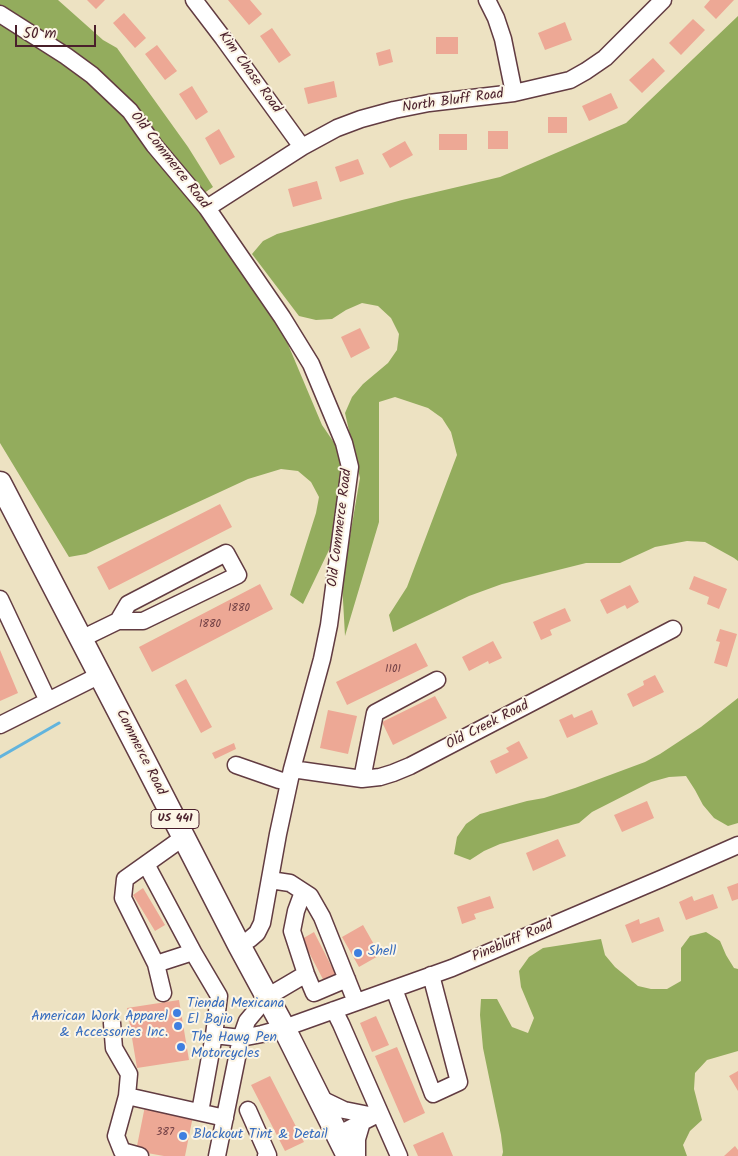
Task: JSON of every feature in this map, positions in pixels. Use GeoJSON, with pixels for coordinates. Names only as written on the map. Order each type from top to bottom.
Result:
{"type":"FeatureCollection","features":[{"type":"Feature","properties":{"kind":"highway","name":"Commerce Road"},"geometry":{"type":"LineString","coordinates":[[0,483],[239,945],[284,1028],[348,1156]]}},
{"type":"Feature","properties":{"kind":"street","name":"Kim Chase Road"},"geometry":{"type":"LineString","coordinates":[[194,0],[302,147]]}},
{"type":"Feature","properties":{"kind":"street"},"geometry":{"type":"LineString","coordinates":[[487,0],[503,39],[514,93]]}},
{"type":"Feature","properties":{"kind":"street","name":"North Bluff Road"},"geometry":{"type":"LineString","coordinates":[[207,208],[302,147],[337,128],[361,119],[429,103],[514,93],[570,80],[605,58],[663,0]]}},
{"type":"Feature","properties":{"kind":"street","name":"Old Commerce Road"},"geometry":{"type":"LineString","coordinates":[[0,14],[92,75],[130,111],[154,145],[207,208],[282,317],[311,364],[344,443],[350,467],[329,625],[322,659],[290,776],[262,923],[250,939],[239,945]]}},
{"type":"Feature","properties":{"kind":"street"},"geometry":{"type":"LineString","coordinates":[[82,639],[118,621],[143,621],[238,575],[226,553],[128,604],[118,621]]}},
{"type":"Feature","properties":{"kind":"street"},"geometry":{"type":"LineString","coordinates":[[0,599],[48,701]]}},
{"type":"Feature","properties":{"kind":"street","name":"Old Creek Road"},"geometry":{"type":"LineString","coordinates":[[236,764],[279,780],[290,776],[362,779],[380,777],[410,766],[673,629]]}},
{"type":"Feature","properties":{"kind":"street"},"geometry":{"type":"LineString","coordinates":[[0,725],[100,675]]}},
{"type":"Feature","properties":{"kind":"street"},"geometry":{"type":"LineString","coordinates":[[362,779],[375,714],[437,680]]}},
{"type":"Feature","properties":{"kind":"street"},"geometry":{"type":"LineString","coordinates":[[163,993],[156,964],[122,898],[125,879],[184,837]]}},
{"type":"Feature","properties":{"kind":"street","name":"Pinebluff Road"},"geometry":{"type":"LineString","coordinates":[[214,1035],[241,1038],[262,1034],[431,976],[475,959],[738,845]]}},
{"type":"Feature","properties":{"kind":"street"},"geometry":{"type":"LineString","coordinates":[[146,864],[219,996],[200,1112]]}},
{"type":"Feature","properties":{"kind":"street"},"geometry":{"type":"LineString","coordinates":[[270,880],[290,883],[310,896],[322,917],[356,1002]]}},
{"type":"Feature","properties":{"kind":"street"},"geometry":{"type":"LineString","coordinates":[[303,892],[296,911],[292,931],[314,993],[347,979]]}},
{"type":"Feature","properties":{"kind":"street"},"geometry":{"type":"LineString","coordinates":[[156,964],[193,952]]}},
{"type":"Feature","properties":{"kind":"street"},"geometry":{"type":"LineString","coordinates":[[218,1156],[241,1038],[247,1021],[267,997],[306,974]]}},
{"type":"Feature","properties":{"kind":"street"},"geometry":{"type":"LineString","coordinates":[[394,989],[433,1094],[459,1082],[431,976]]}},
{"type":"Feature","properties":{"kind":"street"},"geometry":{"type":"LineString","coordinates":[[334,1010],[341,1024],[372,1117],[399,1156]]}},
{"type":"Feature","properties":{"kind":"street"},"geometry":{"type":"LineString","coordinates":[[112,1023],[114,1048],[129,1074],[127,1096],[116,1136],[122,1151],[140,1156]]}},
{"type":"Feature","properties":{"kind":"street"},"geometry":{"type":"LineString","coordinates":[[127,1096],[225,1118]]}},
{"type":"Feature","properties":{"kind":"street"},"geometry":{"type":"LineString","coordinates":[[319,1098],[344,1110],[372,1117]]}},
{"type":"Feature","properties":{"kind":"street"},"geometry":{"type":"LineString","coordinates":[[248,1110],[268,1155],[266,1156]]}},
{"type":"Feature","properties":{"kind":"street"},"geometry":{"type":"LineString","coordinates":[[338,1135],[372,1117]]}},
{"type":"Feature","properties":{"kind":"street"},"geometry":{"type":"LineString","coordinates":[[357,1156],[357,1139],[372,1117]]}},
{"type":"Feature","properties":{"kind":"green space"},"geometry":{"type":"Polygon","coordinates":[[[0,0],[58,0],[103,40],[117,48],[188,147],[213,187],[194,200],[279,323],[322,425],[337,447],[341,463],[345,495],[340,527],[303,604],[290,595],[316,513],[319,497],[311,482],[298,471],[281,469],[248,479],[86,554],[69,557],[0,443],[0,0]]]}},
{"type":"Feature","properties":{"kind":"green space"},"geometry":{"type":"Polygon","coordinates":[[[738,16],[738,561],[705,542],[687,541],[655,547],[620,563],[586,563],[502,584],[469,596],[393,632],[389,615],[407,587],[457,455],[451,432],[442,418],[428,408],[395,397],[379,402],[379,522],[345,636],[342,582],[360,478],[345,413],[352,397],[363,384],[388,363],[397,350],[399,334],[391,318],[378,306],[362,303],[332,319],[316,320],[299,316],[252,254],[263,241],[277,234],[402,200],[500,177],[626,123],[738,16]]]}},
{"type":"Feature","properties":{"kind":"green space"},"geometry":{"type":"Polygon","coordinates":[[[738,698],[738,823],[728,826],[714,818],[703,805],[686,776],[669,777],[651,782],[592,812],[579,823],[500,844],[470,860],[454,854],[457,837],[466,824],[480,814],[544,798],[645,762],[701,727],[738,698]]]}},
{"type":"Feature","properties":{"kind":"green space"},"geometry":{"type":"Polygon","coordinates":[[[706,932],[720,941],[734,968],[738,969],[738,1051],[707,1060],[695,1073],[694,1089],[702,1120],[690,1131],[683,1145],[687,1156],[502,1156],[501,1135],[483,1048],[480,1015],[481,999],[497,999],[512,1027],[528,1033],[534,1018],[521,987],[519,971],[529,957],[543,948],[601,939],[605,955],[615,967],[638,986],[651,989],[667,989],[681,981],[681,948],[690,936],[706,932]]]}},
{"type":"Feature","properties":{"kind":"building"},"geometry":{"type":"Polygon","coordinates":[[[87,0],[105,0],[96,9],[87,0]]]}},
{"type":"Feature","properties":{"kind":"building"},"geometry":{"type":"Polygon","coordinates":[[[228,0],[250,0],[262,14],[249,25],[228,0]]]}},
{"type":"Feature","properties":{"kind":"building"},"geometry":{"type":"Polygon","coordinates":[[[710,0],[734,0],[716,19],[704,7],[710,0]]]}},
{"type":"Feature","properties":{"kind":"building"},"geometry":{"type":"Polygon","coordinates":[[[124,13],[146,38],[135,48],[113,23],[124,13]]]}},
{"type":"Feature","properties":{"kind":"building"},"geometry":{"type":"Polygon","coordinates":[[[693,19],[705,30],[681,55],[669,43],[693,19]]]}},
{"type":"Feature","properties":{"kind":"building"},"geometry":{"type":"Polygon","coordinates":[[[565,22],[572,40],[545,50],[538,33],[565,22]]]}},
{"type":"Feature","properties":{"kind":"building"},"geometry":{"type":"Polygon","coordinates":[[[272,28],[291,55],[279,63],[260,36],[272,28]]]}},
{"type":"Feature","properties":{"kind":"building"},"geometry":{"type":"Polygon","coordinates":[[[436,37],[458,37],[458,54],[436,54],[436,37]]]}},
{"type":"Feature","properties":{"kind":"building"},"geometry":{"type":"Polygon","coordinates":[[[157,45],[177,71],[165,80],[145,54],[157,45]]]}},
{"type":"Feature","properties":{"kind":"building"},"geometry":{"type":"Polygon","coordinates":[[[390,49],[393,62],[379,66],[376,53],[390,49]]]}},
{"type":"Feature","properties":{"kind":"building"},"geometry":{"type":"Polygon","coordinates":[[[653,58],[665,71],[642,93],[629,80],[653,58]]]}},
{"type":"Feature","properties":{"kind":"building"},"geometry":{"type":"Polygon","coordinates":[[[334,81],[337,97],[308,104],[304,88],[334,81]]]}},
{"type":"Feature","properties":{"kind":"building"},"geometry":{"type":"Polygon","coordinates":[[[192,86],[208,112],[196,120],[179,94],[192,86]]]}},
{"type":"Feature","properties":{"kind":"building"},"geometry":{"type":"Polygon","coordinates":[[[611,93],[618,108],[589,121],[582,106],[611,93]]]}},
{"type":"Feature","properties":{"kind":"building"},"geometry":{"type":"Polygon","coordinates":[[[548,117],[567,117],[567,133],[548,133],[548,117]]]}},
{"type":"Feature","properties":{"kind":"building"},"geometry":{"type":"Polygon","coordinates":[[[219,129],[235,157],[220,165],[205,138],[219,129]]]}},
{"type":"Feature","properties":{"kind":"building"},"geometry":{"type":"Polygon","coordinates":[[[488,131],[508,131],[508,149],[488,149],[488,131]]]}},
{"type":"Feature","properties":{"kind":"building"},"geometry":{"type":"Polygon","coordinates":[[[439,134],[467,134],[467,150],[439,150],[439,134]]]}},
{"type":"Feature","properties":{"kind":"building"},"geometry":{"type":"Polygon","coordinates":[[[405,141],[413,155],[390,168],[382,154],[405,141]]]}},
{"type":"Feature","properties":{"kind":"building"},"geometry":{"type":"Polygon","coordinates":[[[358,159],[364,174],[340,182],[335,167],[358,159]]]}},
{"type":"Feature","properties":{"kind":"building"},"geometry":{"type":"Polygon","coordinates":[[[317,181],[322,199],[293,207],[288,189],[317,181]]]}},
{"type":"Feature","properties":{"kind":"building"},"geometry":{"type":"Polygon","coordinates":[[[360,328],[370,348],[351,358],[341,337],[360,328]]]}},
{"type":"Feature","properties":{"kind":"building"},"geometry":{"type":"Polygon","coordinates":[[[220,504],[232,527],[109,590],[97,567],[220,504]]]}},
{"type":"Feature","properties":{"kind":"building"},"geometry":{"type":"Polygon","coordinates":[[[694,576],[727,589],[719,609],[707,604],[709,597],[689,589],[694,576]]]}},
{"type":"Feature","properties":{"kind":"building"},"geometry":{"type":"Polygon","coordinates":[[[260,584],[273,609],[152,672],[139,647],[260,584]]]}},
{"type":"Feature","properties":{"kind":"building"},"geometry":{"type":"Polygon","coordinates":[[[630,585],[639,602],[627,609],[625,605],[607,614],[600,600],[630,585]]]}},
{"type":"Feature","properties":{"kind":"building"},"geometry":{"type":"Polygon","coordinates":[[[565,608],[571,621],[550,630],[552,635],[541,640],[533,622],[565,608]]]}},
{"type":"Feature","properties":{"kind":"building"},"geometry":{"type":"Polygon","coordinates":[[[720,629],[737,634],[727,667],[714,663],[720,642],[716,641],[720,629]]]}},
{"type":"Feature","properties":{"kind":"building"},"geometry":{"type":"Polygon","coordinates":[[[493,641],[502,658],[489,664],[488,661],[469,671],[462,657],[493,641]]]}},
{"type":"Feature","properties":{"kind":"building"},"geometry":{"type":"Polygon","coordinates":[[[416,643],[428,666],[347,705],[336,682],[416,643]]]}},
{"type":"Feature","properties":{"kind":"building"},"geometry":{"type":"Polygon","coordinates":[[[0,650],[18,693],[0,701],[0,650]]]}},
{"type":"Feature","properties":{"kind":"building"},"geometry":{"type":"Polygon","coordinates":[[[655,675],[664,692],[633,707],[627,694],[644,685],[643,681],[655,675]]]}},
{"type":"Feature","properties":{"kind":"building"},"geometry":{"type":"Polygon","coordinates":[[[186,679],[212,727],[201,733],[175,685],[186,679]]]}},
{"type":"Feature","properties":{"kind":"building"},"geometry":{"type":"Polygon","coordinates":[[[435,696],[447,718],[393,745],[382,722],[435,696]]]}},
{"type":"Feature","properties":{"kind":"building"},"geometry":{"type":"Polygon","coordinates":[[[328,710],[357,716],[348,754],[320,748],[328,710]]]}},
{"type":"Feature","properties":{"kind":"building"},"geometry":{"type":"Polygon","coordinates":[[[592,710],[598,724],[567,738],[559,720],[572,714],[574,718],[592,710]]]}},
{"type":"Feature","properties":{"kind":"building"},"geometry":{"type":"Polygon","coordinates":[[[519,741],[528,758],[496,774],[490,761],[509,752],[506,748],[519,741]]]}},
{"type":"Feature","properties":{"kind":"building"},"geometry":{"type":"Polygon","coordinates":[[[234,743],[236,749],[215,759],[212,753],[234,743]]]}},
{"type":"Feature","properties":{"kind":"building"},"geometry":{"type":"Polygon","coordinates":[[[647,801],[654,818],[622,832],[614,815],[647,801]]]}},
{"type":"Feature","properties":{"kind":"building"},"geometry":{"type":"Polygon","coordinates":[[[558,839],[566,856],[533,871],[526,853],[558,839]]]}},
{"type":"Feature","properties":{"kind":"building"},"geometry":{"type":"Polygon","coordinates":[[[738,883],[738,899],[732,901],[727,887],[738,883]]]}},
{"type":"Feature","properties":{"kind":"building"},"geometry":{"type":"Polygon","coordinates":[[[143,888],[165,925],[155,931],[133,895],[143,888]]]}},
{"type":"Feature","properties":{"kind":"building"},"geometry":{"type":"Polygon","coordinates":[[[713,894],[718,908],[686,920],[679,902],[692,896],[694,901],[713,894]]]}},
{"type":"Feature","properties":{"kind":"building"},"geometry":{"type":"Polygon","coordinates":[[[490,896],[494,908],[474,914],[476,919],[462,924],[457,907],[490,896]]]}},
{"type":"Feature","properties":{"kind":"building"},"geometry":{"type":"Polygon","coordinates":[[[659,917],[664,931],[632,943],[625,925],[639,919],[640,924],[659,917]]]}},
{"type":"Feature","properties":{"kind":"building"},"geometry":{"type":"Polygon","coordinates":[[[363,925],[380,955],[359,967],[342,937],[363,925]]]}},
{"type":"Feature","properties":{"kind":"building","name":"Shell"},"geometry":{"type":"Polygon","coordinates":[[[314,932],[339,981],[327,987],[302,939],[314,932]]]}},
{"type":"Feature","properties":{"kind":"building"},"geometry":{"type":"Polygon","coordinates":[[[179,1000],[189,1060],[137,1068],[127,1008],[179,1000]]]}},
{"type":"Feature","properties":{"kind":"building"},"geometry":{"type":"Polygon","coordinates":[[[376,1016],[389,1045],[372,1052],[360,1023],[376,1016]]]}},
{"type":"Feature","properties":{"kind":"building"},"geometry":{"type":"Polygon","coordinates":[[[397,1047],[425,1113],[404,1123],[375,1056],[397,1047]]]}},
{"type":"Feature","properties":{"kind":"building"},"geometry":{"type":"Polygon","coordinates":[[[738,1071],[738,1091],[729,1076],[738,1071]]]}},
{"type":"Feature","properties":{"kind":"building"},"geometry":{"type":"Polygon","coordinates":[[[270,1076],[304,1142],[285,1151],[251,1085],[270,1076]]]}},
{"type":"Feature","properties":{"kind":"building"},"geometry":{"type":"Polygon","coordinates":[[[145,1106],[193,1116],[185,1156],[164,1156],[136,1151],[145,1106]]]}},
{"type":"Feature","properties":{"kind":"building"},"geometry":{"type":"Polygon","coordinates":[[[443,1132],[453,1156],[418,1156],[413,1145],[443,1132]]]}},
{"type":"Feature","properties":{"kind":"building"},"geometry":{"type":"Polygon","coordinates":[[[735,1146],[738,1150],[738,1156],[724,1156],[735,1146]]]}},
{"type":"Feature","properties":{"kind":"waterway"},"geometry":{"type":"LineString","coordinates":[[0,757],[59,723]]}},
{"type":"Feature","properties":{"kind":"place","name":"Shell"},"geometry":{"type":"Point","coordinates":[358,953]}},
{"type":"Feature","properties":{"kind":"place","name":"Tienda Mexicana El Bajio"},"geometry":{"type":"Point","coordinates":[177,1013]}},
{"type":"Feature","properties":{"kind":"place","name":"American Work Apparel & Accessories Inc."},"geometry":{"type":"Point","coordinates":[178,1026]}},
{"type":"Feature","properties":{"kind":"place","name":"The Hawg Pen Motorcycles"},"geometry":{"type":"Point","coordinates":[181,1047]}},
{"type":"Feature","properties":{"kind":"place","name":"Blackout Tint & Detail"},"geometry":{"type":"Point","coordinates":[183,1136]}}]}
